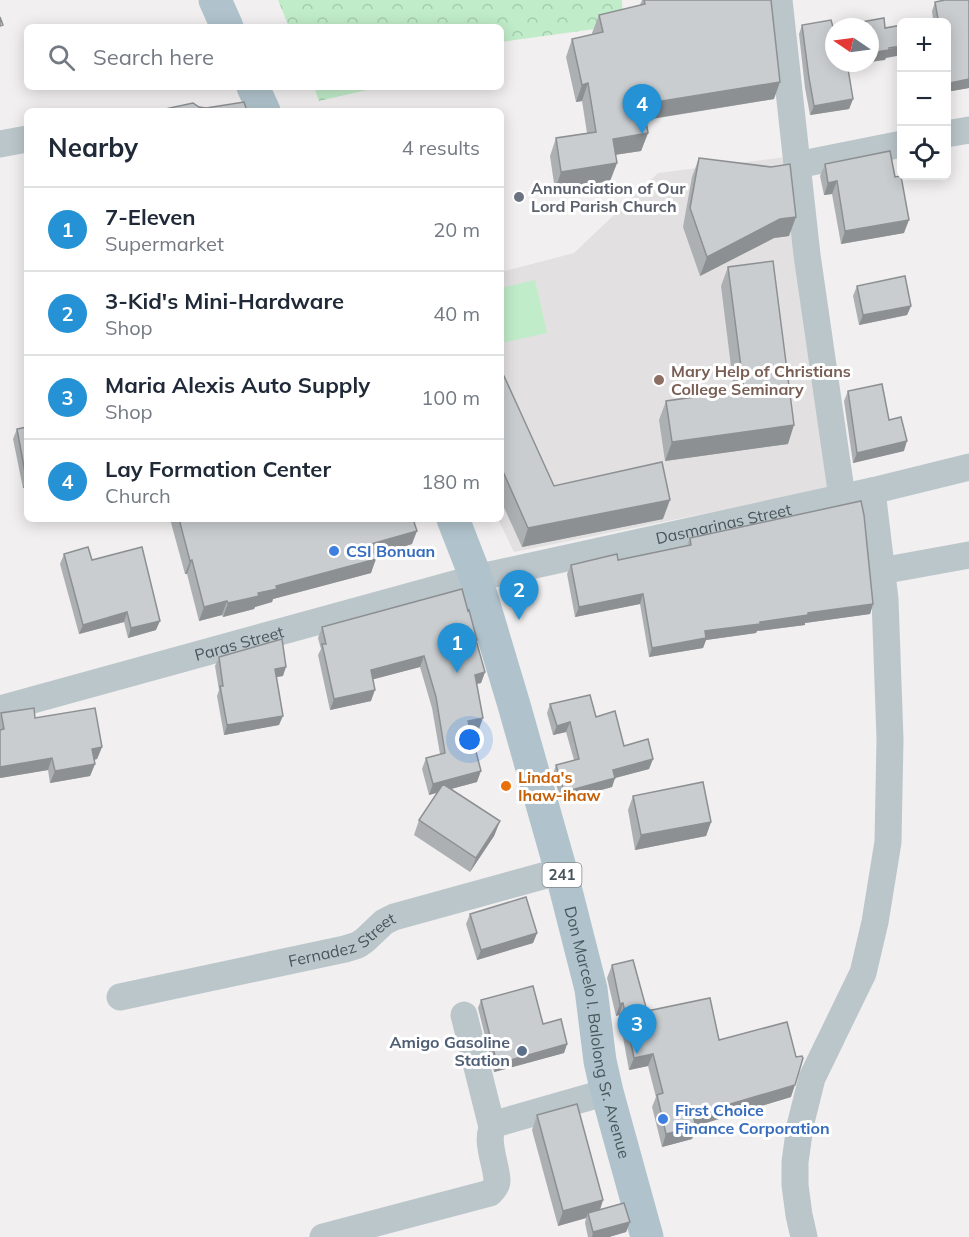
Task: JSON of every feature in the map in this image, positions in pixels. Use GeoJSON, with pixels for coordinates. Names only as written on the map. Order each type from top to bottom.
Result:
{"type":"FeatureCollection","features":[{"type":"Feature","properties":{"kind":"main road"},"geometry":{"type":"LineString","coordinates":[[215,0],[226,24]]}},
{"type":"Feature","properties":{"kind":"main road","name":"Don Marcelo I. Balolong Sr. Avenue"},"geometry":{"type":"LineString","coordinates":[[454,522],[476,578],[561,871],[591,988],[600,1061],[607,1092],[647,1237]]}},
{"type":"Feature","properties":{"kind":"street"},"geometry":{"type":"LineString","coordinates":[[779,0],[807,255],[842,497]]}},
{"type":"Feature","properties":{"kind":"street"},"geometry":{"type":"LineString","coordinates":[[951,133],[969,130]]}},
{"type":"Feature","properties":{"kind":"street"},"geometry":{"type":"LineString","coordinates":[[0,144],[24,140]]}},
{"type":"Feature","properties":{"kind":"street"},"geometry":{"type":"LineString","coordinates":[[797,165],[897,145]]}},
{"type":"Feature","properties":{"kind":"street","name":"Dasmarinas Street"},"geometry":{"type":"LineString","coordinates":[[476,578],[969,468]]}},
{"type":"Feature","properties":{"kind":"street"},"geometry":{"type":"LineString","coordinates":[[804,1237],[795,1185],[795,1162],[800,1126],[812,1078],[863,973],[875,922],[888,842],[890,740],[885,599],[872,491]]}},
{"type":"Feature","properties":{"kind":"street"},"geometry":{"type":"LineString","coordinates":[[881,571],[969,555]]}},
{"type":"Feature","properties":{"kind":"street","name":"Paras Street"},"geometry":{"type":"LineString","coordinates":[[0,709],[476,578]]}},
{"type":"Feature","properties":{"kind":"street","name":"Fernadez Street"},"geometry":{"type":"LineString","coordinates":[[120,997],[345,949],[358,945],[384,922],[394,917],[561,871]]}},
{"type":"Feature","properties":{"kind":"street"},"geometry":{"type":"LineString","coordinates":[[323,1237],[490,1193],[495,1188],[497,1181],[490,1135],[492,1127],[464,1015]]}},
{"type":"Feature","properties":{"kind":"street"},"geometry":{"type":"LineString","coordinates":[[492,1127],[495,1124],[607,1092]]}},
{"type":"Feature","properties":{"kind":"shaded area","name":"Mary Help of Christians College Seminary"},"geometry":{"type":"Polygon","coordinates":[[[786,157],[831,488],[514,552],[499,522],[504,522],[504,271],[574,253],[658,173],[786,157]]]}},
{"type":"Feature","properties":{"kind":"green space"},"geometry":{"type":"Polygon","coordinates":[[[278,0],[622,0],[623,25],[504,42],[504,24],[288,24],[278,0]]]}},
{"type":"Feature","properties":{"kind":"green space"},"geometry":{"type":"Polygon","coordinates":[[[315,90],[367,90],[319,101],[315,90]]]}},
{"type":"Feature","properties":{"kind":"green space"},"geometry":{"type":"Polygon","coordinates":[[[535,280],[547,333],[504,342],[504,287],[535,280]]]}},
{"type":"Feature","properties":{"kind":"building"},"geometry":{"type":"Polygon","coordinates":[[[644,0],[771,0],[780,82],[643,104],[648,133],[613,139],[617,163],[561,172],[556,138],[596,132],[588,83],[582,85],[572,39],[603,32],[599,15],[645,4],[644,0]]]}},
{"type":"Feature","properties":{"kind":"building"},"geometry":{"type":"Polygon","coordinates":[[[969,0],[969,79],[951,83],[951,18],[938,18],[935,2],[969,0]]]}},
{"type":"Feature","properties":{"kind":"building"},"geometry":{"type":"Polygon","coordinates":[[[884,18],[885,28],[897,26],[897,47],[879,52],[879,19],[884,18]]]}},
{"type":"Feature","properties":{"kind":"building"},"geometry":{"type":"Polygon","coordinates":[[[825,21],[825,72],[848,72],[853,99],[814,106],[802,25],[825,21]]]}},
{"type":"Feature","properties":{"kind":"building"},"geometry":{"type":"Polygon","coordinates":[[[244,102],[246,108],[206,108],[244,102]]]}},
{"type":"Feature","properties":{"kind":"building"},"geometry":{"type":"Polygon","coordinates":[[[193,103],[206,108],[170,108],[193,103]]]}},
{"type":"Feature","properties":{"kind":"building"},"geometry":{"type":"Polygon","coordinates":[[[890,151],[895,177],[897,177],[897,180],[902,180],[909,220],[845,231],[837,181],[828,183],[825,164],[890,151]]]}},
{"type":"Feature","properties":{"kind":"building"},"geometry":{"type":"Polygon","coordinates":[[[699,158],[771,167],[790,164],[796,217],[780,219],[707,257],[690,208],[699,158]]]}},
{"type":"Feature","properties":{"kind":"building"},"geometry":{"type":"Polygon","coordinates":[[[773,261],[794,425],[672,442],[666,401],[744,390],[728,267],[773,261]]]}},
{"type":"Feature","properties":{"kind":"building"},"geometry":{"type":"Polygon","coordinates":[[[905,276],[911,306],[863,315],[857,286],[905,276]]]}},
{"type":"Feature","properties":{"kind":"building"},"geometry":{"type":"Polygon","coordinates":[[[504,376],[554,486],[662,462],[670,500],[528,528],[504,474],[504,376]]]}},
{"type":"Feature","properties":{"kind":"building"},"geometry":{"type":"Polygon","coordinates":[[[882,384],[889,420],[901,417],[907,441],[857,453],[848,391],[882,384]]]}},
{"type":"Feature","properties":{"kind":"building"},"geometry":{"type":"Polygon","coordinates":[[[24,428],[24,467],[17,429],[24,428]]]}},
{"type":"Feature","properties":{"kind":"building"},"geometry":{"type":"Polygon","coordinates":[[[861,501],[873,604],[808,613],[808,615],[760,622],[760,624],[705,631],[706,638],[652,648],[643,594],[579,607],[571,565],[617,554],[618,560],[691,545],[690,538],[861,501]]]}},
{"type":"Feature","properties":{"kind":"building"},"geometry":{"type":"Polygon","coordinates":[[[180,522],[414,522],[417,531],[371,544],[376,559],[276,586],[277,589],[258,593],[259,596],[204,607],[192,560],[190,561],[180,522]]]}},
{"type":"Feature","properties":{"kind":"building"},"geometry":{"type":"Polygon","coordinates":[[[88,547],[92,560],[142,547],[160,621],[131,628],[127,612],[83,625],[64,554],[88,547]]]}},
{"type":"Feature","properties":{"kind":"building"},"geometry":{"type":"Polygon","coordinates":[[[462,589],[485,672],[475,675],[483,718],[468,721],[481,771],[433,784],[426,758],[445,753],[436,697],[424,656],[371,670],[375,690],[334,699],[322,644],[326,644],[322,627],[462,589]]]}},
{"type":"Feature","properties":{"kind":"building"},"geometry":{"type":"Polygon","coordinates":[[[282,639],[286,667],[275,669],[283,716],[227,725],[220,686],[223,686],[219,657],[282,639]]]}},
{"type":"Feature","properties":{"kind":"building"},"geometry":{"type":"Polygon","coordinates":[[[590,695],[596,717],[615,711],[624,746],[648,739],[653,759],[613,770],[615,778],[564,792],[556,765],[579,759],[570,722],[557,726],[550,704],[590,695]]]}},
{"type":"Feature","properties":{"kind":"building"},"geometry":{"type":"Polygon","coordinates":[[[34,708],[35,718],[95,708],[102,747],[92,749],[95,764],[55,771],[52,758],[0,767],[0,730],[4,729],[1,713],[34,708]]]}},
{"type":"Feature","properties":{"kind":"building"},"geometry":{"type":"Polygon","coordinates":[[[703,782],[711,822],[641,835],[633,796],[703,782]]]}},
{"type":"Feature","properties":{"kind":"building"},"geometry":{"type":"Polygon","coordinates":[[[443,784],[500,821],[476,858],[419,820],[443,784]]]}},
{"type":"Feature","properties":{"kind":"building"},"geometry":{"type":"Polygon","coordinates":[[[526,897],[537,933],[481,950],[470,914],[526,897]]]}},
{"type":"Feature","properties":{"kind":"building"},"geometry":{"type":"Polygon","coordinates":[[[633,960],[647,1011],[710,998],[719,1040],[787,1022],[796,1057],[802,1056],[803,1058],[795,1085],[693,1115],[696,1127],[666,1134],[657,1095],[663,1093],[653,1054],[634,1058],[623,1003],[620,1004],[612,965],[633,960]]]}},
{"type":"Feature","properties":{"kind":"building"},"geometry":{"type":"Polygon","coordinates":[[[533,986],[543,1024],[561,1019],[567,1044],[497,1064],[481,1000],[533,986]]]}},
{"type":"Feature","properties":{"kind":"building"},"geometry":{"type":"Polygon","coordinates":[[[577,1104],[603,1200],[563,1211],[537,1115],[577,1104]]]}},
{"type":"Feature","properties":{"kind":"building"},"geometry":{"type":"Polygon","coordinates":[[[624,1203],[630,1222],[593,1232],[588,1213],[624,1203]]]}},
{"type":"Feature","properties":{"kind":"place","name":"Lay Formation Center"},"geometry":{"type":"Point","coordinates":[642,134]}},
{"type":"Feature","properties":{"kind":"place","name":"Annunciation of Our Lord Parish Church"},"geometry":{"type":"Point","coordinates":[519,197]}},
{"type":"Feature","properties":{"kind":"place","name":"Mary Help of Christians College Seminary"},"geometry":{"type":"Point","coordinates":[659,380]}},
{"type":"Feature","properties":{"kind":"place","name":"CSI Bonuan"},"geometry":{"type":"Point","coordinates":[334,551]}},
{"type":"Feature","properties":{"kind":"place","name":"3-Kid's Mini-Hardware"},"geometry":{"type":"Point","coordinates":[519,620]}},
{"type":"Feature","properties":{"kind":"place","name":"7-Eleven"},"geometry":{"type":"Point","coordinates":[457,673]}},
{"type":"Feature","properties":{"kind":"place","name":"Linda's Ihaw-ihaw"},"geometry":{"type":"Point","coordinates":[506,786]}},
{"type":"Feature","properties":{"kind":"place","name":"Amigo Gasoline Station"},"geometry":{"type":"Point","coordinates":[522,1051]}},
{"type":"Feature","properties":{"kind":"place","name":"Maria Alexis Auto Supply"},"geometry":{"type":"Point","coordinates":[637,1054]}},
{"type":"Feature","properties":{"kind":"place","name":"First Choice Finance Corporation"},"geometry":{"type":"Point","coordinates":[663,1119]}}]}
